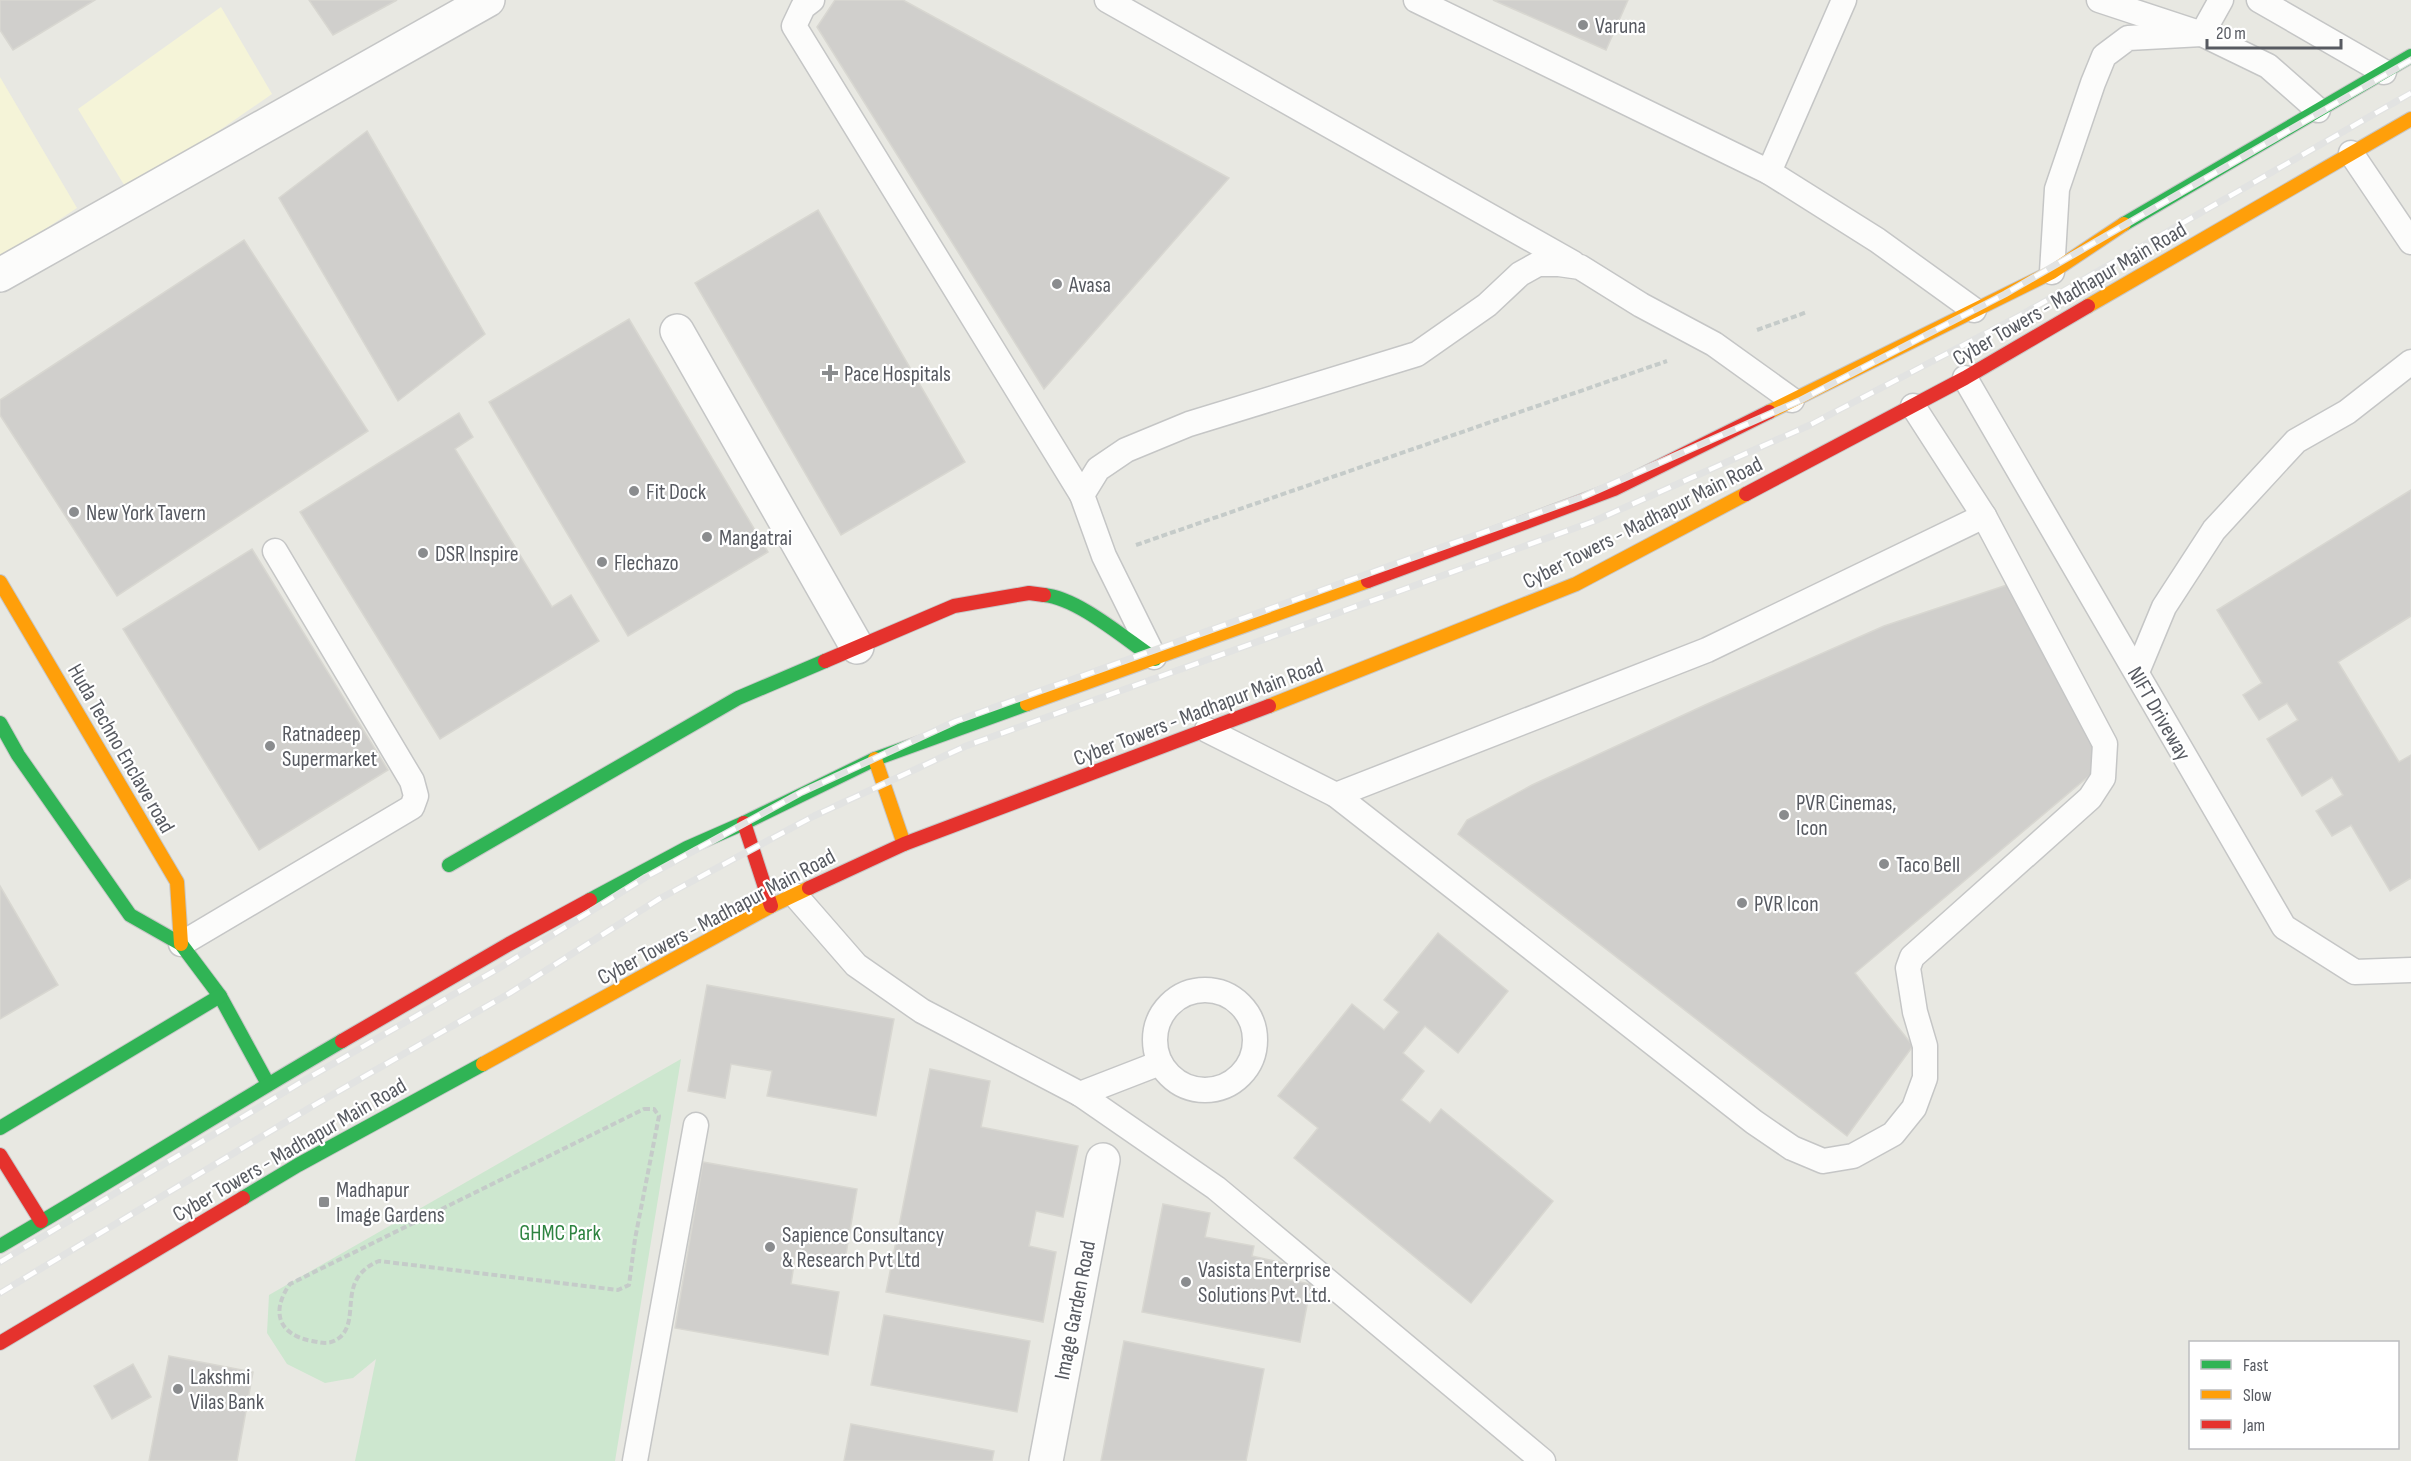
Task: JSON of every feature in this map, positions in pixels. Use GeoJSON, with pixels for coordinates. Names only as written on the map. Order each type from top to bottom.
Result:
{"type":"FeatureCollection","features":[{"type":"Feature","properties":{"kind":"main road","name":"Cyber Towers - Madhapur Main Road"},"geometry":{"type":"LineString","coordinates":[[0,1246],[129,1171],[268,1084],[509,944],[687,848],[875,759],[1155,659],[1614,489],[2052,272],[2124,224],[2411,56]]}},
{"type":"Feature","properties":{"kind":"main road","name":"Cyber Towers - Madhapur Main Road"},"geometry":{"type":"LineString","coordinates":[[0,1343],[297,1165],[771,906],[904,844],[1207,730],[1576,584],[1965,378],[2411,118]]}},
{"type":"Feature","properties":{"kind":"main road","name":"Huda Techno Enclave road"},"geometry":{"type":"LineString","coordinates":[[0,582],[177,882],[181,944]]}},
{"type":"Feature","properties":{"kind":"main road"},"geometry":{"type":"LineString","coordinates":[[449,865],[738,698],[954,606],[1029,593],[1058,596],[1079,607],[1155,659]]}},
{"type":"Feature","properties":{"kind":"main road"},"geometry":{"type":"LineString","coordinates":[[0,723],[18,755],[130,915],[181,944],[220,996],[268,1084]]}},
{"type":"Feature","properties":{"kind":"main road"},"geometry":{"type":"LineString","coordinates":[[875,759],[904,844]]}},
{"type":"Feature","properties":{"kind":"main road"},"geometry":{"type":"LineString","coordinates":[[744,823],[771,906]]}},
{"type":"Feature","properties":{"kind":"main road"},"geometry":{"type":"LineString","coordinates":[[0,1128],[220,996]]}},
{"type":"Feature","properties":{"kind":"main road"},"geometry":{"type":"LineString","coordinates":[[0,1155],[41,1221]]}},
{"type":"Feature","properties":{"kind":"street"},"geometry":{"type":"LineString","coordinates":[[0,275],[488,0]]}},
{"type":"Feature","properties":{"kind":"street"},"geometry":{"type":"LineString","coordinates":[[677,331],[856,647]]}},
{"type":"Feature","properties":{"kind":"street","name":"Image Garden Road"},"geometry":{"type":"LineString","coordinates":[[1046,1461],[1103,1160]]}},
{"type":"Feature","properties":{"kind":"lane"},"geometry":{"type":"LineString","coordinates":[[812,0],[803,7],[794,26],[1082,495],[1104,556],[1155,659]]}},
{"type":"Feature","properties":{"kind":"lane"},"geometry":{"type":"LineString","coordinates":[[1107,0],[1580,267],[1641,305],[1714,344],[1792,400]]}},
{"type":"Feature","properties":{"kind":"lane"},"geometry":{"type":"LineString","coordinates":[[1416,0],[1769,172],[1877,240],[1974,310]]}},
{"type":"Feature","properties":{"kind":"lane"},"geometry":{"type":"LineString","coordinates":[[1769,172],[1844,0]]}},
{"type":"Feature","properties":{"kind":"lane"},"geometry":{"type":"LineString","coordinates":[[2099,0],[2202,34],[2268,66],[2318,110]]}},
{"type":"Feature","properties":{"kind":"lane"},"geometry":{"type":"LineString","coordinates":[[2202,34],[2221,0]]}},
{"type":"Feature","properties":{"kind":"lane"},"geometry":{"type":"LineString","coordinates":[[2259,0],[2384,72]]}},
{"type":"Feature","properties":{"kind":"lane"},"geometry":{"type":"LineString","coordinates":[[2052,272],[2057,189],[2092,83],[2104,56],[2128,38],[2202,34]]}},
{"type":"Feature","properties":{"kind":"lane"},"geometry":{"type":"LineString","coordinates":[[2351,153],[2411,242]]}},
{"type":"Feature","properties":{"kind":"lane"},"geometry":{"type":"LineString","coordinates":[[1082,495],[1098,469],[1126,450],[1189,424],[1417,354],[1487,305],[1520,274],[1538,264],[1580,267]]}},
{"type":"Feature","properties":{"kind":"lane"},"geometry":{"type":"LineString","coordinates":[[2137,672],[2164,607],[2214,530],[2296,441],[2347,412],[2411,362]]}},
{"type":"Feature","properties":{"kind":"lane","name":"NIFT Driveway"},"geometry":{"type":"LineString","coordinates":[[1965,378],[2284,927],[2355,972],[2411,970]]}},
{"type":"Feature","properties":{"kind":"lane"},"geometry":{"type":"LineString","coordinates":[[1207,730],[1336,795],[1754,1122],[1792,1148],[1823,1161],[1853,1156],[1893,1134],[1914,1107],[1925,1078],[1925,1046],[1908,968],[1912,957],[2090,798],[2103,778],[2105,744],[1984,516],[1913,406]]}},
{"type":"Feature","properties":{"kind":"lane"},"geometry":{"type":"LineString","coordinates":[[1336,795],[1707,650],[1984,516]]}},
{"type":"Feature","properties":{"kind":"lane"},"geometry":{"type":"LineString","coordinates":[[181,944],[412,807],[416,796],[412,781],[275,551]]}},
{"type":"Feature","properties":{"kind":"lane"},"geometry":{"type":"LineString","coordinates":[[795,895],[856,965],[922,1011],[1080,1094],[1216,1188],[1543,1461]]}},
{"type":"Feature","properties":{"kind":"lane"},"geometry":{"type":"LineString","coordinates":[[1205,989],[1221,992],[1237,1000],[1248,1013],[1255,1028],[1256,1044],[1252,1061],[1230,1085],[1215,1091],[1198,1091],[1183,1086],[1169,1076],[1160,1063],[1155,1046],[1156,1029],[1163,1014],[1174,1001],[1188,993],[1205,989]]}},
{"type":"Feature","properties":{"kind":"lane"},"geometry":{"type":"LineString","coordinates":[[1080,1094],[1160,1063]]}},
{"type":"Feature","properties":{"kind":"lane"},"geometry":{"type":"LineString","coordinates":[[635,1461],[696,1125]]}},
{"type":"Feature","properties":{"kind":"path"},"geometry":{"type":"LineString","coordinates":[[1104,556],[1807,312]]}},
{"type":"Feature","properties":{"kind":"path"},"geometry":{"type":"LineString","coordinates":[[654,1108],[659,1116],[635,1239],[629,1285],[624,1289],[379,1261],[367,1266],[357,1279],[350,1293],[347,1327],[340,1338],[328,1344],[301,1339],[286,1330],[280,1320],[280,1304],[283,1293],[290,1284],[644,1109],[654,1108]]}},
{"type":"Feature","properties":{"kind":"shaded area"},"geometry":{"type":"Polygon","coordinates":[[[221,7],[272,94],[129,193],[78,109],[221,7]]]}},
{"type":"Feature","properties":{"kind":"shaded area"},"geometry":{"type":"Polygon","coordinates":[[[0,77],[77,208],[0,259],[0,77]]]}},
{"type":"Feature","properties":{"kind":"green space","name":"GHMC Park"},"geometry":{"type":"Polygon","coordinates":[[[681,1059],[615,1461],[355,1461],[376,1359],[353,1378],[325,1383],[287,1364],[267,1333],[269,1295],[681,1059]]]}},
{"type":"Feature","properties":{"kind":"building"},"geometry":{"type":"Polygon","coordinates":[[[0,0],[95,0],[13,50],[0,30],[0,0]]]}},
{"type":"Feature","properties":{"kind":"building"},"geometry":{"type":"Polygon","coordinates":[[[309,0],[397,0],[333,35],[309,0]]]}},
{"type":"Feature","properties":{"kind":"building","name":"Avasa"},"geometry":{"type":"Polygon","coordinates":[[[835,0],[903,0],[1229,178],[1044,389],[817,27],[835,0]]]}},
{"type":"Feature","properties":{"kind":"building","name":"Varuna"},"geometry":{"type":"Polygon","coordinates":[[[1493,0],[1628,0],[1606,50],[1493,0]]]}},
{"type":"Feature","properties":{"kind":"building"},"geometry":{"type":"Polygon","coordinates":[[[367,131],[485,334],[398,401],[279,198],[367,131]]]}},
{"type":"Feature","properties":{"kind":"building","name":"Pace Hospitals"},"geometry":{"type":"Polygon","coordinates":[[[818,210],[965,462],[841,535],[695,283],[818,210]]]}},
{"type":"Feature","properties":{"kind":"building"},"geometry":{"type":"Polygon","coordinates":[[[244,240],[368,431],[117,596],[0,415],[0,400],[244,240]]]}},
{"type":"Feature","properties":{"kind":"building"},"geometry":{"type":"Polygon","coordinates":[[[629,319],[768,552],[628,636],[489,402],[629,319]]]}},
{"type":"Feature","properties":{"kind":"building","name":"DSR Inspire"},"geometry":{"type":"Polygon","coordinates":[[[459,413],[473,437],[455,449],[552,607],[571,595],[599,641],[440,739],[300,512],[459,413]]]}},
{"type":"Feature","properties":{"kind":"building"},"geometry":{"type":"Polygon","coordinates":[[[2411,490],[2411,616],[2338,662],[2399,762],[2411,755],[2411,878],[2390,891],[2351,825],[2332,836],[2316,811],[2343,795],[2332,777],[2302,796],[2267,739],[2298,720],[2287,703],[2259,720],[2243,695],[2262,683],[2217,610],[2411,490]]]}},
{"type":"Feature","properties":{"kind":"building"},"geometry":{"type":"Polygon","coordinates":[[[252,549],[388,770],[259,850],[123,629],[252,549]]]}},
{"type":"Feature","properties":{"kind":"building","name":"PVR Icon"},"geometry":{"type":"Polygon","coordinates":[[[2016,582],[2102,765],[1855,973],[1913,1046],[1847,1136],[1458,834],[1467,820],[1532,785],[1705,705],[1884,626],[2016,582]]]}},
{"type":"Feature","properties":{"kind":"building"},"geometry":{"type":"Polygon","coordinates":[[[0,886],[58,985],[0,1019],[0,886]]]}},
{"type":"Feature","properties":{"kind":"building"},"geometry":{"type":"Polygon","coordinates":[[[1438,933],[1508,991],[1458,1053],[1425,1026],[1403,1053],[1424,1071],[1401,1100],[1430,1123],[1441,1109],[1553,1201],[1471,1303],[1294,1158],[1318,1128],[1278,1096],[1352,1004],[1384,1030],[1399,1012],[1384,1000],[1438,933]]]}},
{"type":"Feature","properties":{"kind":"building"},"geometry":{"type":"Polygon","coordinates":[[[707,985],[894,1019],[876,1116],[767,1096],[772,1071],[731,1064],[725,1098],[688,1091],[707,985]]]}},
{"type":"Feature","properties":{"kind":"building"},"geometry":{"type":"Polygon","coordinates":[[[930,1069],[990,1081],[981,1127],[1078,1146],[1063,1217],[1036,1211],[1029,1246],[1056,1252],[1043,1322],[886,1292],[930,1069]]]}},
{"type":"Feature","properties":{"kind":"building"},"geometry":{"type":"Polygon","coordinates":[[[703,1162],[857,1189],[844,1266],[795,1258],[791,1284],[839,1292],[828,1355],[675,1328],[703,1162]]]}},
{"type":"Feature","properties":{"kind":"building"},"geometry":{"type":"Polygon","coordinates":[[[1163,1204],[1210,1213],[1205,1237],[1254,1246],[1252,1256],[1288,1264],[1285,1279],[1311,1284],[1300,1342],[1142,1312],[1163,1204]]]}},
{"type":"Feature","properties":{"kind":"building"},"geometry":{"type":"Polygon","coordinates":[[[884,1315],[1030,1341],[1017,1412],[871,1385],[884,1315]]]}},
{"type":"Feature","properties":{"kind":"building"},"geometry":{"type":"Polygon","coordinates":[[[1124,1341],[1264,1369],[1246,1461],[1101,1461],[1124,1341]]]}},
{"type":"Feature","properties":{"kind":"building"},"geometry":{"type":"Polygon","coordinates":[[[169,1356],[253,1372],[237,1461],[149,1461],[169,1356]]]}},
{"type":"Feature","properties":{"kind":"building"},"geometry":{"type":"Polygon","coordinates":[[[133,1364],[151,1397],[112,1419],[94,1386],[133,1364]]]}},
{"type":"Feature","properties":{"kind":"building"},"geometry":{"type":"Polygon","coordinates":[[[851,1424],[994,1451],[992,1461],[844,1461],[851,1424]]]}},
{"type":"Feature","properties":{"kind":"railway"},"geometry":{"type":"LineString","coordinates":[[0,1262],[298,1084],[496,970],[646,877],[802,792],[956,721],[1582,497],[1799,401],[2005,294],[2411,60]]}},
{"type":"Feature","properties":{"kind":"railway"},"geometry":{"type":"LineString","coordinates":[[0,1293],[311,1107],[510,993],[659,899],[814,816],[966,746],[1592,522],[1810,425],[2021,315],[2411,93]]}},
{"type":"Feature","properties":{"kind":"traffic: fast"},"geometry":{"type":"LineString","coordinates":[[2124,224],[2411,56]]}},
{"type":"Feature","properties":{"kind":"traffic: fast"},"geometry":{"type":"LineString","coordinates":[[1044,595],[1071,603],[1086,611],[1155,659]]}},
{"type":"Feature","properties":{"kind":"traffic: fast"},"geometry":{"type":"LineString","coordinates":[[449,865],[738,698],[825,661]]}},
{"type":"Feature","properties":{"kind":"traffic: fast"},"geometry":{"type":"LineString","coordinates":[[590,900],[687,848],[875,759],[1027,704]]}},
{"type":"Feature","properties":{"kind":"traffic: fast"},"geometry":{"type":"LineString","coordinates":[[0,723],[18,755],[130,915],[181,944],[220,996],[268,1084]]}},
{"type":"Feature","properties":{"kind":"traffic: fast"},"geometry":{"type":"LineString","coordinates":[[0,1128],[220,996]]}},
{"type":"Feature","properties":{"kind":"traffic: fast"},"geometry":{"type":"LineString","coordinates":[[0,1246],[342,1041]]}},
{"type":"Feature","properties":{"kind":"traffic: fast"},"geometry":{"type":"LineString","coordinates":[[243,1198],[298,1165],[483,1064]]}},
{"type":"Feature","properties":{"kind":"traffic: slow"},"geometry":{"type":"LineString","coordinates":[[2088,306],[2411,119]]}},
{"type":"Feature","properties":{"kind":"traffic: slow"},"geometry":{"type":"LineString","coordinates":[[1769,412],[2052,272],[2124,224]]}},
{"type":"Feature","properties":{"kind":"traffic: slow"},"geometry":{"type":"LineString","coordinates":[[1269,706],[1576,584],[1746,494]]}},
{"type":"Feature","properties":{"kind":"traffic: slow"},"geometry":{"type":"LineString","coordinates":[[1027,704],[1368,581]]}},
{"type":"Feature","properties":{"kind":"traffic: slow"},"geometry":{"type":"LineString","coordinates":[[0,582],[177,882],[181,944]]}},
{"type":"Feature","properties":{"kind":"traffic: slow"},"geometry":{"type":"LineString","coordinates":[[875,759],[904,844]]}},
{"type":"Feature","properties":{"kind":"traffic: slow"},"geometry":{"type":"LineString","coordinates":[[483,1064],[771,906],[809,888]]}},
{"type":"Feature","properties":{"kind":"traffic: jam"},"geometry":{"type":"LineString","coordinates":[[1746,494],[1965,378],[2088,306]]}},
{"type":"Feature","properties":{"kind":"traffic: jam"},"geometry":{"type":"LineString","coordinates":[[1368,581],[1614,489],[1769,412]]}},
{"type":"Feature","properties":{"kind":"traffic: jam"},"geometry":{"type":"LineString","coordinates":[[825,661],[954,606],[1029,593],[1044,595]]}},
{"type":"Feature","properties":{"kind":"traffic: jam"},"geometry":{"type":"LineString","coordinates":[[809,888],[904,844],[1269,706]]}},
{"type":"Feature","properties":{"kind":"traffic: jam"},"geometry":{"type":"LineString","coordinates":[[744,823],[771,906]]}},
{"type":"Feature","properties":{"kind":"traffic: jam"},"geometry":{"type":"LineString","coordinates":[[342,1041],[590,900]]}},
{"type":"Feature","properties":{"kind":"traffic: jam"},"geometry":{"type":"LineString","coordinates":[[0,1155],[41,1221]]}},
{"type":"Feature","properties":{"kind":"traffic: jam"},"geometry":{"type":"LineString","coordinates":[[0,1343],[243,1198]]}},
{"type":"Feature","properties":{"kind":"place","name":"Varuna"},"geometry":{"type":"Point","coordinates":[1583,25]}},
{"type":"Feature","properties":{"kind":"place","name":"Avasa"},"geometry":{"type":"Point","coordinates":[1057,284]}},
{"type":"Feature","properties":{"kind":"place","name":"Pace Hospitals"},"geometry":{"type":"Point","coordinates":[830,373]}},
{"type":"Feature","properties":{"kind":"place","name":"Fit Dock"},"geometry":{"type":"Point","coordinates":[634,491]}},
{"type":"Feature","properties":{"kind":"place","name":"New York Tavern"},"geometry":{"type":"Point","coordinates":[74,512]}},
{"type":"Feature","properties":{"kind":"place","name":"Mangatrai"},"geometry":{"type":"Point","coordinates":[707,537]}},
{"type":"Feature","properties":{"kind":"place","name":"DSR Inspire"},"geometry":{"type":"Point","coordinates":[423,553]}},
{"type":"Feature","properties":{"kind":"place","name":"Flechazo"},"geometry":{"type":"Point","coordinates":[602,562]}},
{"type":"Feature","properties":{"kind":"place","name":"Ratnadeep Supermarket"},"geometry":{"type":"Point","coordinates":[270,746]}},
{"type":"Feature","properties":{"kind":"place","name":"PVR Cinemas, Icon"},"geometry":{"type":"Point","coordinates":[1784,815]}},
{"type":"Feature","properties":{"kind":"place","name":"Taco Bell"},"geometry":{"type":"Point","coordinates":[1884,864]}},
{"type":"Feature","properties":{"kind":"place","name":"PVR Icon"},"geometry":{"type":"Point","coordinates":[1742,903]}},
{"type":"Feature","properties":{"kind":"place","name":"Madhapur Image Gardens"},"geometry":{"type":"Point","coordinates":[324,1202]}},
{"type":"Feature","properties":{"kind":"place","name":"Sapience Consultancy & Research Pvt Ltd"},"geometry":{"type":"Point","coordinates":[770,1247]}},
{"type":"Feature","properties":{"kind":"place","name":"Vasista Enterprise Solutions Pvt. Ltd."},"geometry":{"type":"Point","coordinates":[1186,1282]}},
{"type":"Feature","properties":{"kind":"place","name":"Lakshmi Vilas Bank"},"geometry":{"type":"Point","coordinates":[178,1389]}}]}
